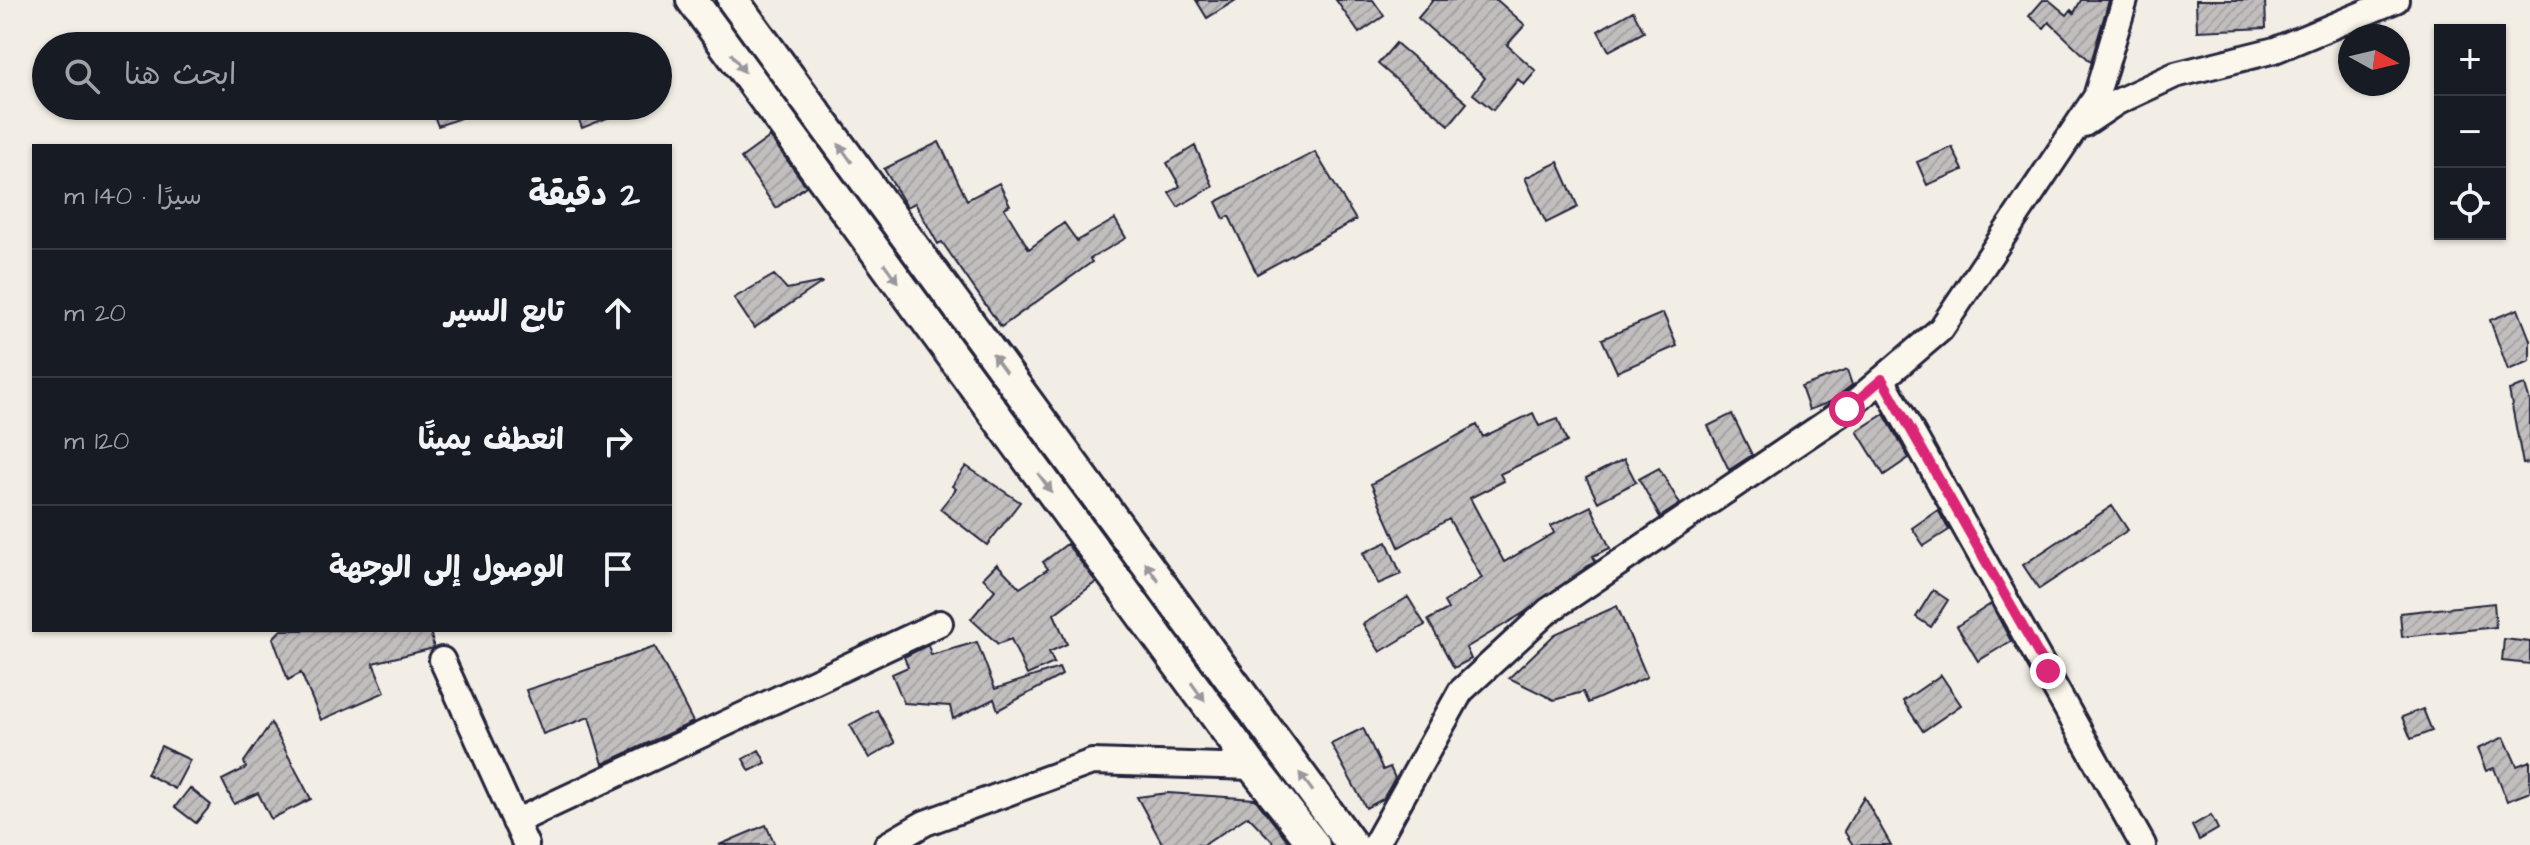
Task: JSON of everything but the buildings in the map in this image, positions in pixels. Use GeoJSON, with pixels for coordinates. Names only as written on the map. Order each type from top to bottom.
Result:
{"type":"FeatureCollection","features":[{"type":"Feature","properties":{"kind":"main road"},"geometry":{"type":"LineString","coordinates":[[692,0],[1220,723],[1314,845]]}},
{"type":"Feature","properties":{"kind":"main road"},"geometry":{"type":"LineString","coordinates":[[733,0],[1352,845]]}},
{"type":"Feature","properties":{"kind":"main road"},"geometry":{"type":"LineString","coordinates":[[1220,723],[1246,700]]}},
{"type":"Feature","properties":{"kind":"street"},"geometry":{"type":"LineString","coordinates":[[1375,845],[1461,691],[1548,611],[1847,409],[1941,329],[2096,97],[2125,0]]}},
{"type":"Feature","properties":{"kind":"street"},"geometry":{"type":"LineString","coordinates":[[2072,132],[2117,102],[2175,75],[2275,50],[2396,0]]}},
{"type":"Feature","properties":{"kind":"street"},"geometry":{"type":"LineString","coordinates":[[1882,379],[2143,845]]}},
{"type":"Feature","properties":{"kind":"street"},"geometry":{"type":"LineString","coordinates":[[515,822],[940,623]]}},
{"type":"Feature","properties":{"kind":"street"},"geometry":{"type":"LineString","coordinates":[[442,660],[526,845]]}},
{"type":"Feature","properties":{"kind":"street"},"geometry":{"type":"LineString","coordinates":[[887,845],[925,823],[1092,762],[1253,767]]}},
{"type":"Feature","properties":{"kind":"route"},"geometry":{"type":"LineString","coordinates":[[1847,409],[1882,379],[2048,671]]}}]}
